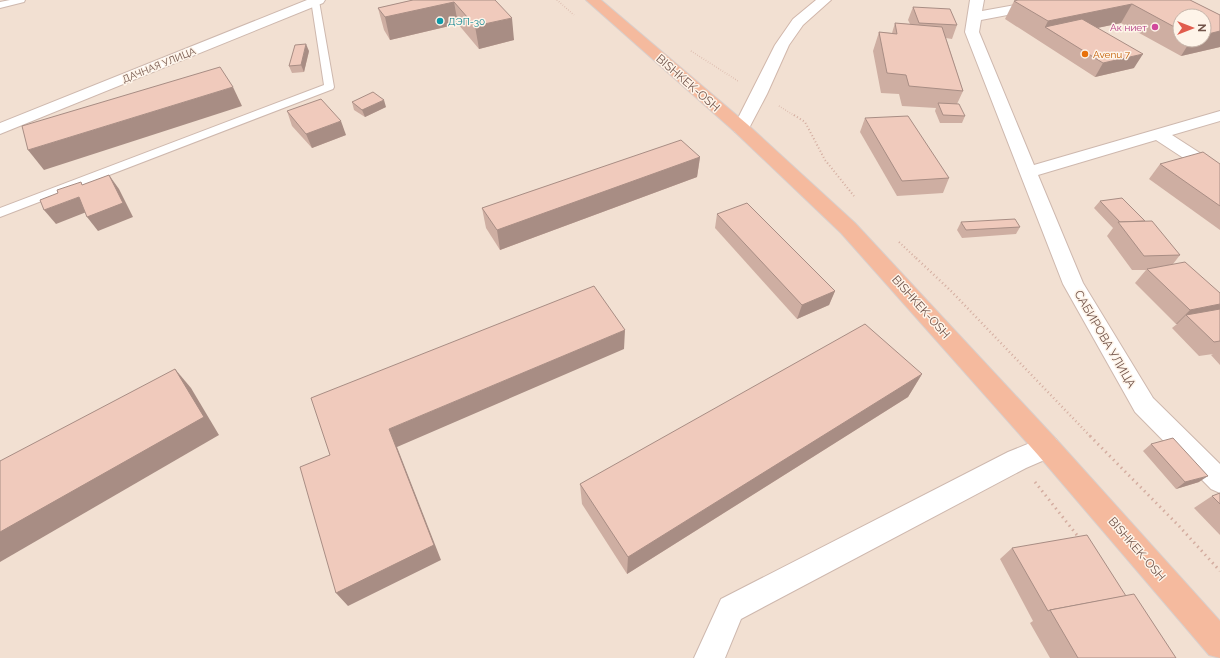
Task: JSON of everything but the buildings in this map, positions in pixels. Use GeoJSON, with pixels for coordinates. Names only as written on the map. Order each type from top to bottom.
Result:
{"type":"FeatureCollection","features":[{"type":"Feature","properties":{"kind":"highway","name":"BISHKEK-OSH"},"geometry":{"type":"LineString","coordinates":[[593,0],[741,128],[848,228],[1048,447],[1220,644]]}},
{"type":"Feature","properties":{"kind":"street"},"geometry":{"type":"LineString","coordinates":[[741,128],[782,45],[798,22],[824,0]]}},
{"type":"Feature","properties":{"kind":"street","name":"САБИРОВА УЛИЦА"},"geometry":{"type":"LineString","coordinates":[[1065,0],[976,8],[972,32],[1073,284],[1144,404],[1220,481]]}},
{"type":"Feature","properties":{"kind":"street","name":"ДАЧНАЯ УЛИЦА"},"geometry":{"type":"LineString","coordinates":[[0,129],[317,1]]}},
{"type":"Feature","properties":{"kind":"street"},"geometry":{"type":"LineString","coordinates":[[1028,172],[1220,116]]}},
{"type":"Feature","properties":{"kind":"street"},"geometry":{"type":"LineString","coordinates":[[1158,134],[1220,174]]}},
{"type":"Feature","properties":{"kind":"street"},"geometry":{"type":"LineString","coordinates":[[709,658],[731,609],[1017,460],[1048,447]]}},
{"type":"Feature","properties":{"kind":"lane"},"geometry":{"type":"LineString","coordinates":[[0,5],[21,0]]}},
{"type":"Feature","properties":{"kind":"lane"},"geometry":{"type":"LineString","coordinates":[[0,213],[329,87],[317,1]]}},
{"type":"Feature","properties":{"kind":"path"},"geometry":{"type":"LineString","coordinates":[[557,0],[577,18]]}},
{"type":"Feature","properties":{"kind":"path"},"geometry":{"type":"LineString","coordinates":[[1017,460],[1081,541]]}},
{"type":"Feature","properties":{"kind":"shaded area"},"geometry":{"type":"Polygon","coordinates":[[[0,0],[1220,0],[1220,658],[0,658],[0,0]]]}},
{"type":"Feature","properties":{"kind":"place","name":"ДЭП-30"},"geometry":{"type":"Point","coordinates":[440,21]}},
{"type":"Feature","properties":{"kind":"place","name":"Ак ниет"},"geometry":{"type":"Point","coordinates":[1155,27]}},
{"type":"Feature","properties":{"kind":"place","name":"Avenu 7"},"geometry":{"type":"Point","coordinates":[1085,54]}}]}
